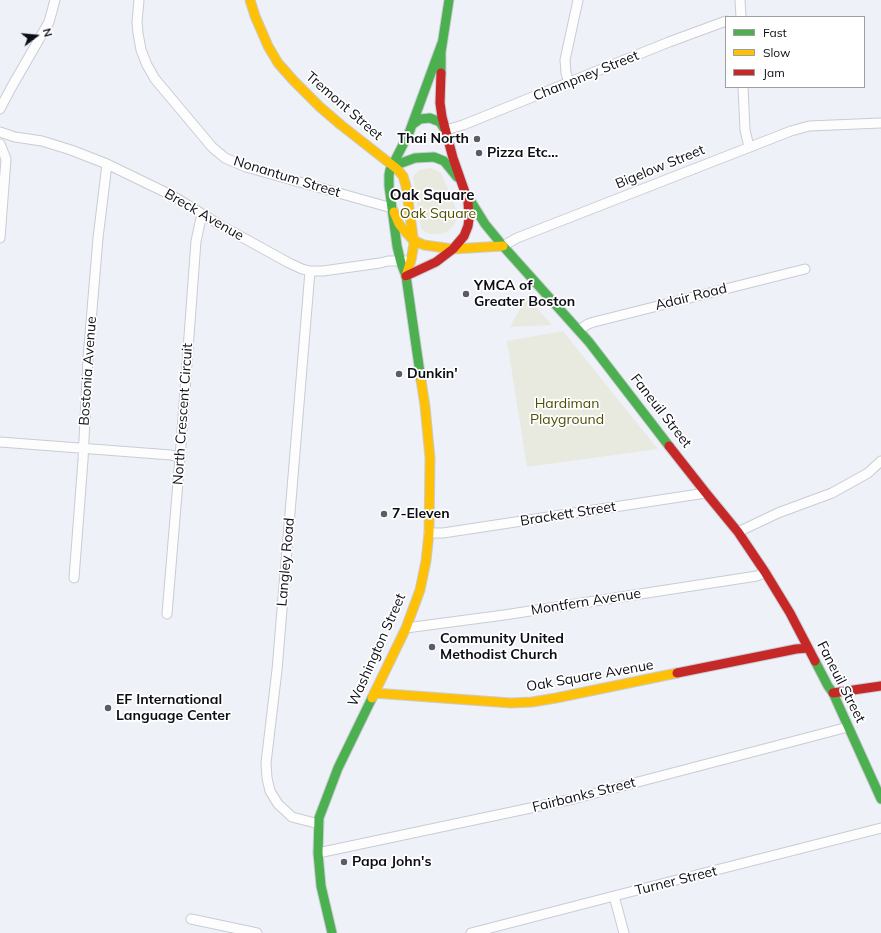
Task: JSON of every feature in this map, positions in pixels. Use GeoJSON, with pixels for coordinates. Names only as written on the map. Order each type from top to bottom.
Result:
{"type":"FeatureCollection","features":[{"type":"Feature","properties":{"kind":"main road","name":"Tremont Street"},"geometry":{"type":"LineString","coordinates":[[250,0],[268,46],[278,63],[292,80],[330,116],[393,166]]}},
{"type":"Feature","properties":{"kind":"main road"},"geometry":{"type":"LineString","coordinates":[[442,43],[449,0]]}},
{"type":"Feature","properties":{"kind":"main road","name":"Washington Street"},"geometry":{"type":"LineString","coordinates":[[332,933],[321,886],[318,853],[319,818],[338,768],[406,628],[420,590],[424,574],[429,533],[429,445],[425,406],[406,276],[400,261],[397,246],[389,180],[390,170],[406,141],[413,124],[442,43]]}},
{"type":"Feature","properties":{"kind":"main road","name":"Faneuil Street"},"geometry":{"type":"LineString","coordinates":[[442,43],[440,61],[441,111],[453,158],[463,187],[475,209],[503,246],[579,330],[738,532],[790,613],[878,784],[881,799]]}},
{"type":"Feature","properties":{"kind":"main road"},"geometry":{"type":"LineString","coordinates":[[413,124],[420,119],[430,118],[440,122],[446,130]]}},
{"type":"Feature","properties":{"kind":"main road"},"geometry":{"type":"LineString","coordinates":[[393,166],[415,158],[438,158],[452,170],[463,187],[469,207],[468,226],[464,236],[453,249],[436,262],[406,276]]}},
{"type":"Feature","properties":{"kind":"main road","name":"Washington Street"},"geometry":{"type":"LineString","coordinates":[[393,166],[400,172],[405,181],[414,240],[412,260],[406,276]]}},
{"type":"Feature","properties":{"kind":"main road"},"geometry":{"type":"LineString","coordinates":[[392,208],[399,224],[414,240],[424,245],[453,249]]}},
{"type":"Feature","properties":{"kind":"main road","name":"Bigelow Street"},"geometry":{"type":"LineString","coordinates":[[453,249],[503,246]]}},
{"type":"Feature","properties":{"kind":"main road","name":"Oak Square Avenue"},"geometry":{"type":"LineString","coordinates":[[374,693],[511,703],[532,702],[564,697],[796,649],[808,648]]}},
{"type":"Feature","properties":{"kind":"main road"},"geometry":{"type":"LineString","coordinates":[[833,694],[881,686]]}},
{"type":"Feature","properties":{"kind":"street"},"geometry":{"type":"LineString","coordinates":[[0,109],[50,22],[55,0]]}},
{"type":"Feature","properties":{"kind":"street","name":"Nonantum Street"},"geometry":{"type":"LineString","coordinates":[[139,0],[136,22],[141,50],[154,79],[212,147],[225,158],[246,167],[392,208]]}},
{"type":"Feature","properties":{"kind":"street"},"geometry":{"type":"LineString","coordinates":[[569,83],[566,73],[565,60],[578,0]]}},
{"type":"Feature","properties":{"kind":"street"},"geometry":{"type":"LineString","coordinates":[[739,16],[740,0]]}},
{"type":"Feature","properties":{"kind":"street","name":"Champney Street"},"geometry":{"type":"LineString","coordinates":[[446,130],[463,125],[669,42],[725,21]]}},
{"type":"Feature","properties":{"kind":"street"},"geometry":{"type":"LineString","coordinates":[[743,88],[745,130],[748,147]]}},
{"type":"Feature","properties":{"kind":"street","name":"Bigelow Street"},"geometry":{"type":"LineString","coordinates":[[503,246],[517,238],[791,130],[803,127],[881,123]]}},
{"type":"Feature","properties":{"kind":"street","name":"Breck Avenue"},"geometry":{"type":"LineString","coordinates":[[0,132],[15,137],[42,141],[107,164],[173,196],[220,225],[302,269],[310,271],[323,271],[388,261],[412,260]]}},
{"type":"Feature","properties":{"kind":"street"},"geometry":{"type":"LineString","coordinates":[[0,144],[6,159],[0,238]]}},
{"type":"Feature","properties":{"kind":"street","name":"Bostonia Avenue"},"geometry":{"type":"LineString","coordinates":[[74,578],[84,448],[88,358],[98,238],[107,164]]}},
{"type":"Feature","properties":{"kind":"street","name":"North Crescent Circuit"},"geometry":{"type":"LineString","coordinates":[[167,614],[196,241],[202,214]]}},
{"type":"Feature","properties":{"kind":"street","name":"Adair Road"},"geometry":{"type":"LineString","coordinates":[[579,330],[594,322],[805,269]]}},
{"type":"Feature","properties":{"kind":"street","name":"Langley Road"},"geometry":{"type":"LineString","coordinates":[[310,271],[277,670],[266,763],[267,778],[270,790],[278,804],[292,817],[319,824]]}},
{"type":"Feature","properties":{"kind":"street"},"geometry":{"type":"LineString","coordinates":[[0,442],[171,455],[180,458]]}},
{"type":"Feature","properties":{"kind":"street"},"geometry":{"type":"LineString","coordinates":[[738,532],[778,513],[832,493],[868,472],[881,461]]}},
{"type":"Feature","properties":{"kind":"street","name":"Brackett Street"},"geometry":{"type":"LineString","coordinates":[[429,533],[443,533],[706,493]]}},
{"type":"Feature","properties":{"kind":"street","name":"Montfern Avenue"},"geometry":{"type":"LineString","coordinates":[[406,628],[504,615],[757,576],[765,572]]}},
{"type":"Feature","properties":{"kind":"street","name":"Fairbanks Street"},"geometry":{"type":"LineString","coordinates":[[318,853],[573,799],[848,726]]}},
{"type":"Feature","properties":{"kind":"street","name":"Turner Street"},"geometry":{"type":"LineString","coordinates":[[471,933],[881,828]]}},
{"type":"Feature","properties":{"kind":"street"},"geometry":{"type":"LineString","coordinates":[[614,896],[624,933]]}},
{"type":"Feature","properties":{"kind":"street"},"geometry":{"type":"LineString","coordinates":[[191,919],[257,933]]}},
{"type":"Feature","properties":{"kind":"green space","name":"Oak Square"},"geometry":{"type":"Polygon","coordinates":[[[430,168],[441,173],[456,209],[457,219],[453,226],[448,231],[441,234],[430,234],[421,228],[413,177],[419,170],[430,168]]]}},
{"type":"Feature","properties":{"kind":"green space"},"geometry":{"type":"Polygon","coordinates":[[[527,297],[552,325],[510,327],[527,297]]]}},
{"type":"Feature","properties":{"kind":"green space","name":"Hardiman Playground"},"geometry":{"type":"Polygon","coordinates":[[[563,331],[658,449],[527,467],[507,341],[563,331]]]}},
{"type":"Feature","properties":{"kind":"traffic: fast"},"geometry":{"type":"LineString","coordinates":[[441,73],[441,52],[449,0]]}},
{"type":"Feature","properties":{"kind":"traffic: fast"},"geometry":{"type":"LineString","coordinates":[[421,380],[406,276],[397,246],[389,186],[389,175],[390,170],[409,133],[442,43]]}},
{"type":"Feature","properties":{"kind":"traffic: fast"},"geometry":{"type":"LineString","coordinates":[[413,124],[420,119],[430,118],[440,122],[445,130]]}},
{"type":"Feature","properties":{"kind":"traffic: fast"},"geometry":{"type":"LineString","coordinates":[[393,166],[415,158],[434,157],[444,161],[457,177]]}},
{"type":"Feature","properties":{"kind":"traffic: fast"},"geometry":{"type":"LineString","coordinates":[[467,195],[485,224],[589,342],[669,446]]}},
{"type":"Feature","properties":{"kind":"traffic: fast"},"geometry":{"type":"LineString","coordinates":[[815,661],[833,693],[881,799]]}},
{"type":"Feature","properties":{"kind":"traffic: fast"},"geometry":{"type":"LineString","coordinates":[[332,933],[321,886],[318,853],[319,818],[338,768],[372,698]]}},
{"type":"Feature","properties":{"kind":"traffic: slow"},"geometry":{"type":"LineString","coordinates":[[250,0],[268,46],[278,63],[320,107],[397,169],[403,176],[406,186],[414,244],[406,276]]}},
{"type":"Feature","properties":{"kind":"traffic: slow"},"geometry":{"type":"LineString","coordinates":[[394,212],[403,229],[413,240],[424,245],[453,249],[503,246]]}},
{"type":"Feature","properties":{"kind":"traffic: slow"},"geometry":{"type":"LineString","coordinates":[[372,698],[406,628],[420,590],[426,561],[429,533],[430,458],[421,380]]}},
{"type":"Feature","properties":{"kind":"traffic: slow"},"geometry":{"type":"LineString","coordinates":[[374,693],[511,703],[532,702],[677,673]]}},
{"type":"Feature","properties":{"kind":"traffic: jam"},"geometry":{"type":"LineString","coordinates":[[406,276],[436,262],[453,249],[464,236],[468,226],[468,201],[453,158],[442,117],[440,103],[441,73]]}},
{"type":"Feature","properties":{"kind":"traffic: jam"},"geometry":{"type":"LineString","coordinates":[[669,446],[738,532],[790,613],[815,661]]}},
{"type":"Feature","properties":{"kind":"traffic: jam"},"geometry":{"type":"LineString","coordinates":[[677,673],[796,649],[808,648]]}},
{"type":"Feature","properties":{"kind":"traffic: jam"},"geometry":{"type":"LineString","coordinates":[[833,693],[881,686]]}},
{"type":"Feature","properties":{"kind":"place","name":"Thai North"},"geometry":{"type":"Point","coordinates":[477,139]}},
{"type":"Feature","properties":{"kind":"place","name":"Pizza Etc..."},"geometry":{"type":"Point","coordinates":[479,153]}},
{"type":"Feature","properties":{"kind":"place","name":"YMCA of Greater Boston"},"geometry":{"type":"Point","coordinates":[466,294]}},
{"type":"Feature","properties":{"kind":"place","name":"Dunkin'"},"geometry":{"type":"Point","coordinates":[399,374]}},
{"type":"Feature","properties":{"kind":"place","name":"7-Eleven"},"geometry":{"type":"Point","coordinates":[384,514]}},
{"type":"Feature","properties":{"kind":"place","name":"Community United Methodist Church"},"geometry":{"type":"Point","coordinates":[432,647]}},
{"type":"Feature","properties":{"kind":"place","name":"EF International Language Center"},"geometry":{"type":"Point","coordinates":[108,708]}},
{"type":"Feature","properties":{"kind":"place","name":"Papa John's"},"geometry":{"type":"Point","coordinates":[344,862]}},
{"type":"Feature","properties":{"kind":"district","name":"Oak Square"},"geometry":{"type":"Point","coordinates":[432,195]}}]}
